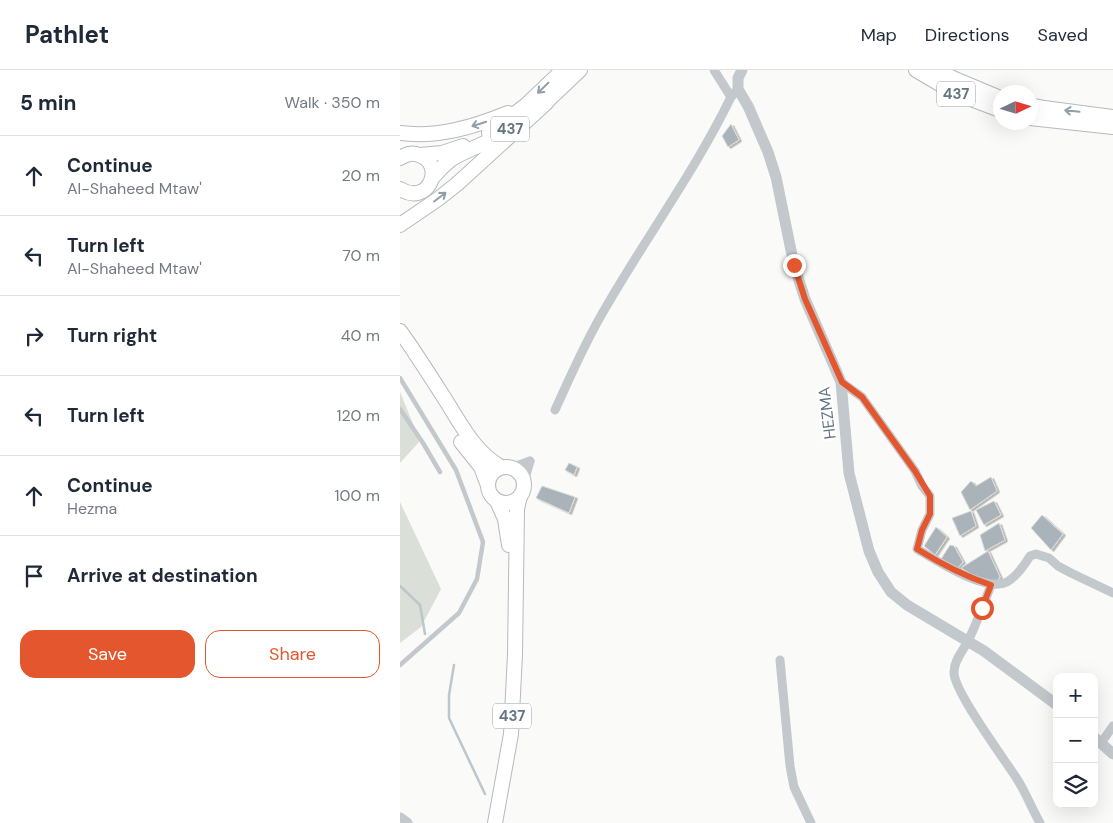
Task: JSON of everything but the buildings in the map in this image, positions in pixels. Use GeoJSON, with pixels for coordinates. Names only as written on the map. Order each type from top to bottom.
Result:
{"type":"FeatureCollection","features":[{"type":"Feature","properties":{"kind":"main road","name":"437"},"geometry":{"type":"LineString","coordinates":[[420,155],[431,155],[455,149],[492,132],[525,106],[562,70]]}},
{"type":"Feature","properties":{"kind":"main road","name":"437"},"geometry":{"type":"LineString","coordinates":[[433,177],[449,161],[489,142],[546,103],[580,70]]}},
{"type":"Feature","properties":{"kind":"main road","name":"437"},"geometry":{"type":"LineString","coordinates":[[916,70],[955,93],[993,107]]}},
{"type":"Feature","properties":{"kind":"main road","name":"437"},"geometry":{"type":"LineString","coordinates":[[936,70],[993,95]]}},
{"type":"Feature","properties":{"kind":"main road"},"geometry":{"type":"LineString","coordinates":[[400,225],[456,184],[546,103]]}},
{"type":"Feature","properties":{"kind":"main road"},"geometry":{"type":"LineString","coordinates":[[400,134],[429,134],[450,131],[491,120],[525,106]]}},
{"type":"Feature","properties":{"kind":"main road"},"geometry":{"type":"LineString","coordinates":[[1038,107],[1113,116]]}},
{"type":"Feature","properties":{"kind":"main road"},"geometry":{"type":"LineString","coordinates":[[1038,119],[1113,127]]}},
{"type":"Feature","properties":{"kind":"main road"},"geometry":{"type":"LineString","coordinates":[[400,158],[408,154],[420,155],[430,164],[433,177],[426,189],[400,200]]}},
{"type":"Feature","properties":{"kind":"main road"},"geometry":{"type":"LineString","coordinates":[[400,190],[414,194]]}},
{"type":"Feature","properties":{"kind":"main road"},"geometry":{"type":"LineString","coordinates":[[400,331],[473,443],[491,462],[518,472],[522,489],[509,503],[497,501],[490,494],[481,466],[453,431],[400,346]]}},
{"type":"Feature","properties":{"kind":"main road"},"geometry":{"type":"LineString","coordinates":[[487,483],[492,473],[504,467]]}},
{"type":"Feature","properties":{"kind":"main road","name":"437"},"geometry":{"type":"LineString","coordinates":[[495,823],[512,734],[517,509],[522,489]]}},
{"type":"Feature","properties":{"kind":"main road","name":"437"},"geometry":{"type":"LineString","coordinates":[[497,501],[502,509],[508,530],[515,608]]}},
{"type":"Feature","properties":{"kind":"street"},"geometry":{"type":"LineString","coordinates":[[714,70],[735,93]]}},
{"type":"Feature","properties":{"kind":"street"},"geometry":{"type":"LineString","coordinates":[[555,410],[604,309],[697,162],[735,93],[742,70]]}},
{"type":"Feature","properties":{"kind":"street","name":"HEZMA"},"geometry":{"type":"LineString","coordinates":[[735,93],[748,106],[768,152],[776,177],[794,265],[805,299],[842,382],[849,473],[869,551],[878,572],[891,592],[907,605],[984,651],[1053,702]]}},
{"type":"Feature","properties":{"kind":"street"},"geometry":{"type":"LineString","coordinates":[[842,382],[862,397],[915,471],[930,496],[930,514],[922,530],[917,549],[968,577],[991,585],[1006,583],[1022,569],[1030,556],[1036,554],[1049,558],[1058,566],[1113,593]]}},
{"type":"Feature","properties":{"kind":"street"},"geometry":{"type":"LineString","coordinates":[[991,585],[968,642],[954,670],[958,687],[1019,782],[1040,823]]}},
{"type":"Feature","properties":{"kind":"street"},"geometry":{"type":"LineString","coordinates":[[780,660],[792,780],[811,823]]}},
{"type":"Feature","properties":{"kind":"street"},"geometry":{"type":"LineString","coordinates":[[1113,726],[1098,740],[1113,754]]}},
{"type":"Feature","properties":{"kind":"street"},"geometry":{"type":"LineString","coordinates":[[400,818],[406,823]]}},
{"type":"Feature","properties":{"kind":"lane"},"geometry":{"type":"LineString","coordinates":[[400,378],[456,470],[483,542],[477,579],[459,613],[400,665]]}},
{"type":"Feature","properties":{"kind":"lane"},"geometry":{"type":"LineString","coordinates":[[400,409],[440,472]]}},
{"type":"Feature","properties":{"kind":"shaded area"},"geometry":{"type":"Polygon","coordinates":[[[400,392],[420,441],[400,463],[400,392]]]}},
{"type":"Feature","properties":{"kind":"shaded area"},"geometry":{"type":"Polygon","coordinates":[[[400,502],[441,589],[421,627],[400,643],[400,502]]]}},
{"type":"Feature","properties":{"kind":"waterway"},"geometry":{"type":"LineString","coordinates":[[400,586],[420,605],[425,634]]}},
{"type":"Feature","properties":{"kind":"waterway"},"geometry":{"type":"LineString","coordinates":[[454,665],[449,695],[449,718],[485,794]]}},
{"type":"Feature","properties":{"kind":"route"},"geometry":{"type":"LineString","coordinates":[[794,265],[805,299],[842,382],[862,397],[915,471],[922,486],[930,496],[930,514],[922,530],[917,549],[968,577],[991,585],[982,608]]}}]}
